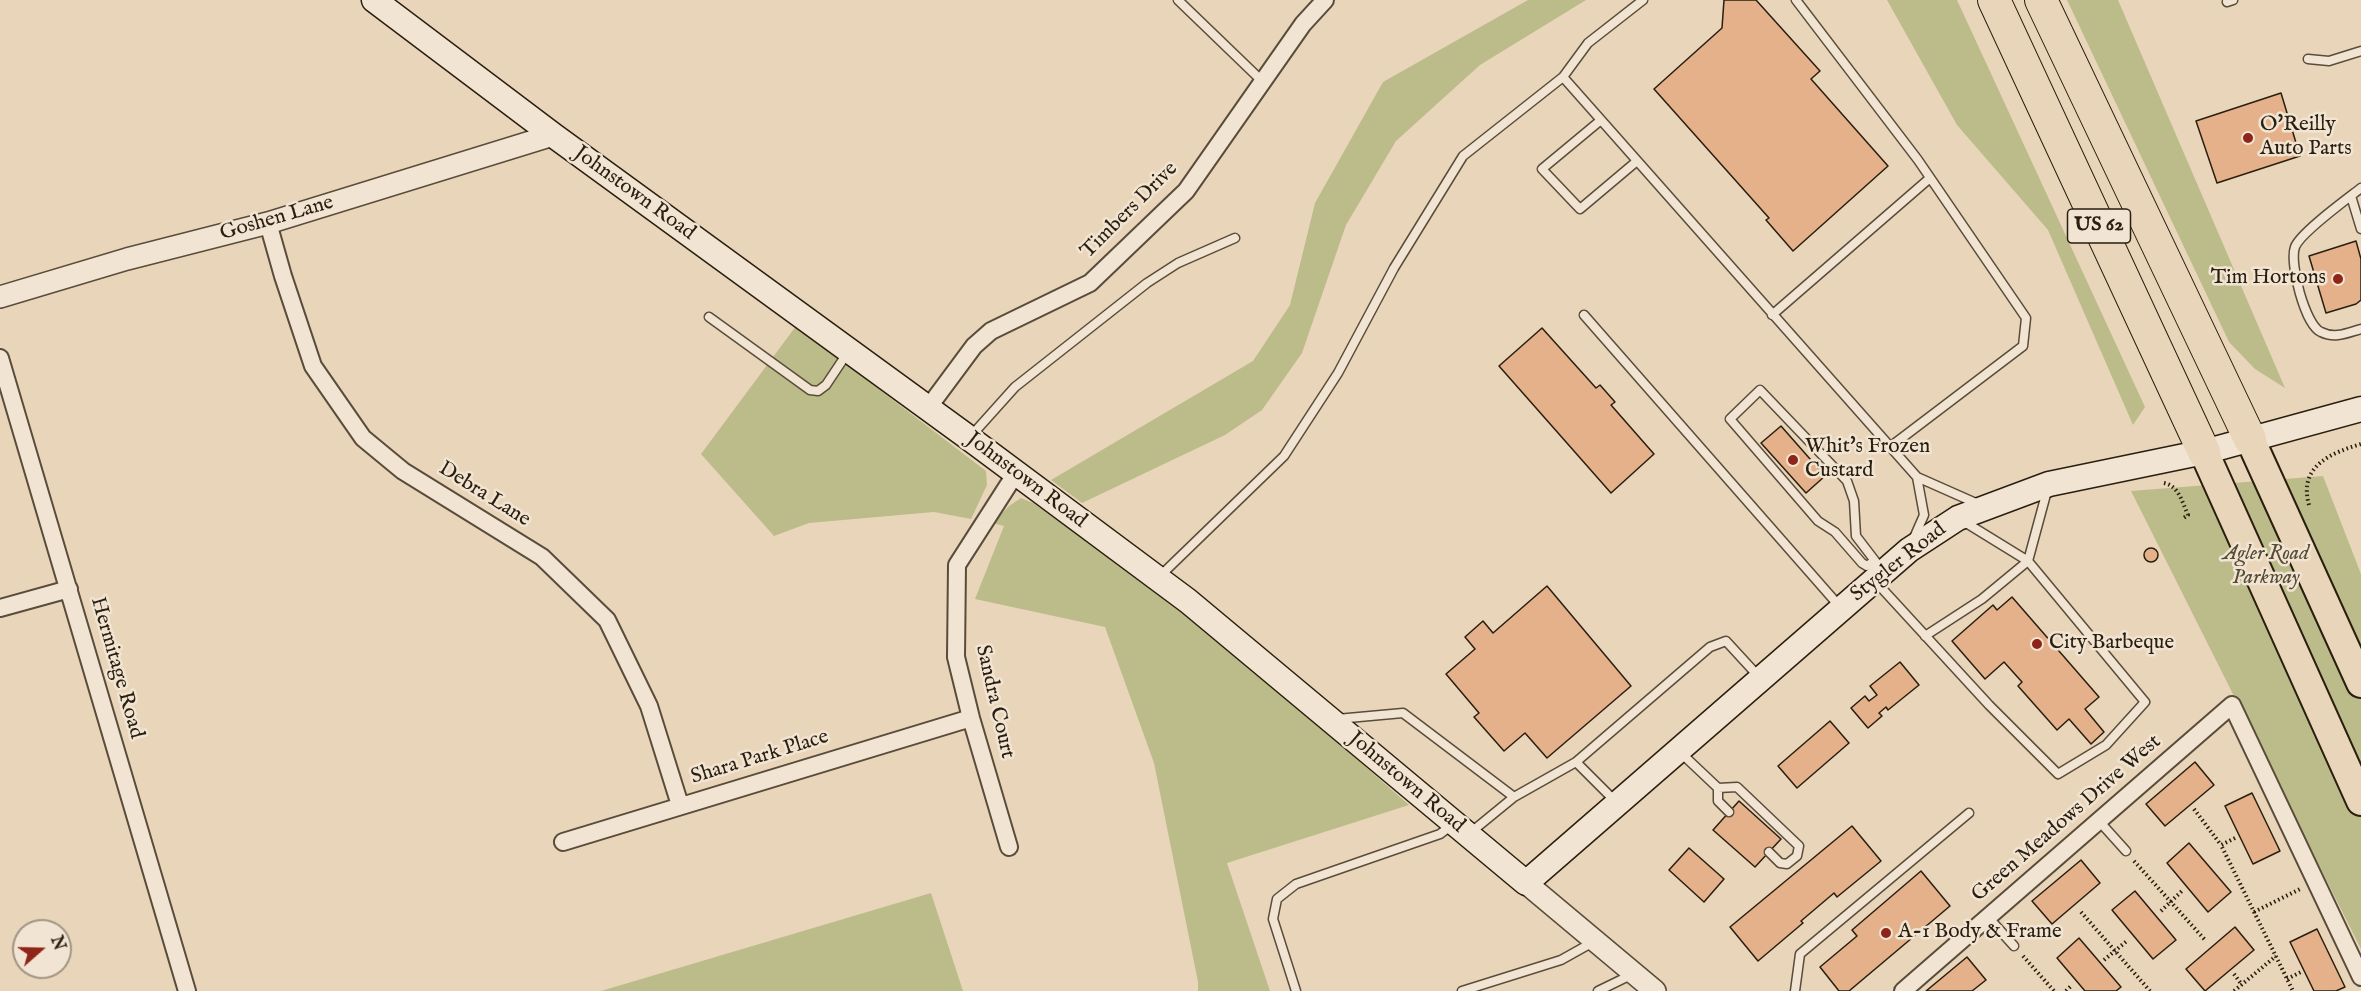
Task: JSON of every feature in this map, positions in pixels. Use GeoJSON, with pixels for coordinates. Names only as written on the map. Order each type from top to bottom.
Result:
{"type":"FeatureCollection","features":[{"type":"Feature","properties":{"kind":"highway","name":"US 62"},"geometry":{"type":"LineString","coordinates":[[1994,0],[2204,452],[2361,801]]}},
{"type":"Feature","properties":{"kind":"highway","name":"US 62"},"geometry":{"type":"LineString","coordinates":[[2041,0],[2250,439],[2361,683]]}},
{"type":"Feature","properties":{"kind":"main road","name":"Johnstown Road"},"geometry":{"type":"LineString","coordinates":[[374,0],[553,135],[969,438],[1188,601],[1526,883]]}},
{"type":"Feature","properties":{"kind":"main road","name":"Stygler Road"},"geometry":{"type":"LineString","coordinates":[[1526,883],[1841,608],[1878,571],[1958,518],[2049,484],[2204,452],[2361,409]]}},
{"type":"Feature","properties":{"kind":"street","name":"Timbers Drive"},"geometry":{"type":"LineString","coordinates":[[928,408],[974,346],[991,332],[1090,283],[1186,191],[1303,24],[1325,0]]}},
{"type":"Feature","properties":{"kind":"street","name":"Goshen Lane"},"geometry":{"type":"LineString","coordinates":[[0,297],[128,259],[268,223],[553,135]]}},
{"type":"Feature","properties":{"kind":"street","name":"Debra Lane"},"geometry":{"type":"LineString","coordinates":[[268,223],[282,276],[313,366],[363,438],[403,471],[542,557],[607,620],[649,706],[680,805]]}},
{"type":"Feature","properties":{"kind":"street","name":"Hermitage Road"},"geometry":{"type":"LineString","coordinates":[[0,358],[187,991]]}},
{"type":"Feature","properties":{"kind":"street","name":"Sandra Court"},"geometry":{"type":"LineString","coordinates":[[1009,847],[971,718],[956,657],[957,565],[1016,473]]}},
{"type":"Feature","properties":{"kind":"street"},"geometry":{"type":"LineString","coordinates":[[0,608],[69,589]]}},
{"type":"Feature","properties":{"kind":"street","name":"Green Meadows Drive West"},"geometry":{"type":"LineString","coordinates":[[1903,991],[2232,705],[2316,882]]}},
{"type":"Feature","properties":{"kind":"street","name":"Shara Park Place"},"geometry":{"type":"LineString","coordinates":[[563,842],[971,718]]}},
{"type":"Feature","properties":{"kind":"street"},"geometry":{"type":"LineString","coordinates":[[2316,882],[2361,977]]}},
{"type":"Feature","properties":{"kind":"street","name":"Johnstown Road"},"geometry":{"type":"LineString","coordinates":[[1526,883],[1655,991]]}},
{"type":"Feature","properties":{"kind":"lane"},"geometry":{"type":"LineString","coordinates":[[1178,0],[1262,81]]}},
{"type":"Feature","properties":{"kind":"lane"},"geometry":{"type":"LineString","coordinates":[[1157,578],[1284,456],[1338,373],[1394,268],[1463,156],[1563,77],[1588,44],[1643,0]]}},
{"type":"Feature","properties":{"kind":"lane"},"geometry":{"type":"LineString","coordinates":[[1796,0],[1930,178],[2026,318],[2023,346],[1890,447]]}},
{"type":"Feature","properties":{"kind":"lane"},"geometry":{"type":"LineString","coordinates":[[2308,59],[2329,61],[2361,51]]}},
{"type":"Feature","properties":{"kind":"lane"},"geometry":{"type":"LineString","coordinates":[[1563,77],[1917,477],[1984,507]]}},
{"type":"Feature","properties":{"kind":"lane"},"geometry":{"type":"LineString","coordinates":[[1600,120],[1542,169],[1580,209],[1637,161]]}},
{"type":"Feature","properties":{"kind":"lane"},"geometry":{"type":"LineString","coordinates":[[1773,315],[1930,178]]}},
{"type":"Feature","properties":{"kind":"lane"},"geometry":{"type":"LineString","coordinates":[[2361,188],[2295,246],[2293,266],[2310,322],[2318,332],[2339,336],[2361,329]]}},
{"type":"Feature","properties":{"kind":"lane"},"geometry":{"type":"LineString","coordinates":[[2351,196],[2361,229]]}},
{"type":"Feature","properties":{"kind":"lane"},"geometry":{"type":"LineString","coordinates":[[969,438],[1015,387],[1147,283],[1178,262],[1235,238]]}},
{"type":"Feature","properties":{"kind":"lane"},"geometry":{"type":"LineString","coordinates":[[1584,315],[1841,608]]}},
{"type":"Feature","properties":{"kind":"lane"},"geometry":{"type":"LineString","coordinates":[[709,317],[810,390],[818,392],[826,385],[849,351]]}},
{"type":"Feature","properties":{"kind":"lane"},"geometry":{"type":"LineString","coordinates":[[1878,571],[1862,563],[1835,532],[1818,521],[1730,418],[1760,390],[1846,481],[1854,501],[1856,536],[1878,571],[1925,636],[1989,705],[2058,774],[2106,745],[2145,702],[2028,561],[1958,518]]}},
{"type":"Feature","properties":{"kind":"lane"},"geometry":{"type":"LineString","coordinates":[[1909,550],[1924,515],[1917,477]]}},
{"type":"Feature","properties":{"kind":"lane"},"geometry":{"type":"LineString","coordinates":[[1925,636],[1982,599],[2028,561],[2049,484]]}},
{"type":"Feature","properties":{"kind":"lane"},"geometry":{"type":"LineString","coordinates":[[1296,991],[1273,919],[1277,899],[1296,884],[1440,834],[1461,829],[1576,762],[1710,647],[1726,641],[1760,679]]}},
{"type":"Feature","properties":{"kind":"lane"},"geometry":{"type":"LineString","coordinates":[[1330,720],[1403,713],[1514,797]]}},
{"type":"Feature","properties":{"kind":"lane"},"geometry":{"type":"LineString","coordinates":[[1678,750],[1718,788],[1718,801],[1729,812]]}},
{"type":"Feature","properties":{"kind":"lane"},"geometry":{"type":"LineString","coordinates":[[1576,762],[1617,803]]}},
{"type":"Feature","properties":{"kind":"lane"},"geometry":{"type":"LineString","coordinates":[[1718,788],[1737,787],[1799,846],[1797,856],[1787,864],[1780,863],[1769,852]]}},
{"type":"Feature","properties":{"kind":"lane"},"geometry":{"type":"LineString","coordinates":[[1796,991],[1800,954],[1969,813]]}},
{"type":"Feature","properties":{"kind":"lane"},"geometry":{"type":"LineString","coordinates":[[2099,821],[2126,851]]}},
{"type":"Feature","properties":{"kind":"lane"},"geometry":{"type":"LineString","coordinates":[[1989,917],[2014,946]]}},
{"type":"Feature","properties":{"kind":"lane"},"geometry":{"type":"LineString","coordinates":[[1462,991],[1561,960],[1596,941]]}},
{"type":"Feature","properties":{"kind":"lane"},"geometry":{"type":"LineString","coordinates":[[1598,991],[1634,974]]}},
{"type":"Feature","properties":{"kind":"path"},"geometry":{"type":"LineString","coordinates":[[2311,511],[2307,493],[2315,468],[2331,454],[2361,444]]}},
{"type":"Feature","properties":{"kind":"path"},"geometry":{"type":"LineString","coordinates":[[2159,484],[2169,484],[2178,492],[2188,515],[2182,519]]}},
{"type":"Feature","properties":{"kind":"path"},"geometry":{"type":"LineString","coordinates":[[2194,809],[2221,845],[2293,991]]}},
{"type":"Feature","properties":{"kind":"path"},"geometry":{"type":"LineString","coordinates":[[2221,845],[2235,838]]}},
{"type":"Feature","properties":{"kind":"path"},"geometry":{"type":"LineString","coordinates":[[2126,851],[2206,941]]}},
{"type":"Feature","properties":{"kind":"path"},"geometry":{"type":"LineString","coordinates":[[2254,912],[2316,882]]}},
{"type":"Feature","properties":{"kind":"path"},"geometry":{"type":"LineString","coordinates":[[2161,911],[2183,890]]}},
{"type":"Feature","properties":{"kind":"path"},"geometry":{"type":"LineString","coordinates":[[2081,912],[2150,991]]}},
{"type":"Feature","properties":{"kind":"path"},"geometry":{"type":"LineString","coordinates":[[2104,960],[2128,940]]}},
{"type":"Feature","properties":{"kind":"path"},"geometry":{"type":"LineString","coordinates":[[2014,946],[2054,991]]}},
{"type":"Feature","properties":{"kind":"path"},"geometry":{"type":"LineString","coordinates":[[2234,991],[2276,957]]}},
{"type":"Feature","properties":{"kind":"path"},"geometry":{"type":"LineString","coordinates":[[2287,979],[2301,972]]}},
{"type":"Feature","properties":{"kind":"path"},"geometry":{"type":"LineString","coordinates":[[2234,974],[2242,985]]}},
{"type":"Feature","properties":{"kind":"path"},"geometry":{"type":"LineString","coordinates":[[2066,991],[2072,985]]}},
{"type":"Feature","properties":{"kind":"green space"},"geometry":{"type":"Polygon","coordinates":[[[1528,0],[1586,0],[1480,65],[1396,141],[1346,225],[1302,353],[1262,410],[1225,435],[1082,503],[1051,480],[1253,361],[1290,305],[1315,203],[1383,82],[1528,0]]]}},
{"type":"Feature","properties":{"kind":"green space"},"geometry":{"type":"Polygon","coordinates":[[[1887,0],[1957,0],[2145,407],[2133,425],[2048,230],[1957,125],[1887,0]]]}},
{"type":"Feature","properties":{"kind":"green space"},"geometry":{"type":"Polygon","coordinates":[[[2067,0],[2118,0],[2285,388],[2255,369],[2229,342],[2067,0]]]}},
{"type":"Feature","properties":{"kind":"green space"},"geometry":{"type":"Polygon","coordinates":[[[796,326],[986,471],[987,485],[971,519],[934,512],[809,523],[774,536],[701,454],[796,326]]]}},
{"type":"Feature","properties":{"kind":"green space","name":"Agler Road Parkway"},"geometry":{"type":"Polygon","coordinates":[[[2323,476],[2361,574],[2361,949],[2131,491],[2323,476]]]}},
{"type":"Feature","properties":{"kind":"green space"},"geometry":{"type":"Polygon","coordinates":[[[1021,498],[1033,503],[1151,586],[1238,655],[1409,805],[1227,863],[1270,991],[1198,991],[1154,763],[1105,627],[975,599],[1004,526],[992,523],[1021,498]]]}},
{"type":"Feature","properties":{"kind":"green space"},"geometry":{"type":"Polygon","coordinates":[[[931,893],[963,991],[601,991],[931,893]]]}},
{"type":"Feature","properties":{"kind":"building"},"geometry":{"type":"Polygon","coordinates":[[[1724,0],[1756,0],[1820,71],[1811,79],[1888,166],[1793,251],[1766,220],[1769,218],[1654,89],[1722,28],[1724,0]]]}},
{"type":"Feature","properties":{"kind":"building","name":"O'Reilly Auto Parts"},"geometry":{"type":"Polygon","coordinates":[[[2281,93],[2300,156],[2217,183],[2196,121],[2281,93]]]}},
{"type":"Feature","properties":{"kind":"building","name":"Tim Hortons"},"geometry":{"type":"Polygon","coordinates":[[[2356,241],[2361,259],[2361,300],[2356,304],[2326,313],[2309,256],[2356,241]]]}},
{"type":"Feature","properties":{"kind":"building"},"geometry":{"type":"Polygon","coordinates":[[[1542,328],[1596,388],[1600,385],[1615,402],[1611,405],[1654,454],[1611,493],[1499,366],[1542,328]]]}},
{"type":"Feature","properties":{"kind":"building","name":"Whit's Frozen Custard"},"geometry":{"type":"Polygon","coordinates":[[[1781,426],[1825,476],[1806,493],[1761,443],[1781,426]]]}},
{"type":"Feature","properties":{"kind":"building"},"geometry":{"type":"Polygon","coordinates":[[[2151,548],[2156,550],[2158,555],[2156,560],[2151,562],[2146,560],[2144,555],[2146,550],[2151,548]]]}},
{"type":"Feature","properties":{"kind":"building"},"geometry":{"type":"Polygon","coordinates":[[[1547,586],[1631,686],[1547,758],[1525,733],[1504,751],[1474,717],[1479,713],[1446,674],[1475,649],[1465,637],[1483,621],[1493,633],[1547,586]]]}},
{"type":"Feature","properties":{"kind":"building"},"geometry":{"type":"Polygon","coordinates":[[[2012,597],[2099,697],[2085,709],[2104,732],[2091,744],[2069,719],[2057,730],[2018,686],[2022,682],[2004,662],[1985,679],[1952,641],[1993,605],[1997,610],[2012,597]]]}},
{"type":"Feature","properties":{"kind":"building"},"geometry":{"type":"Polygon","coordinates":[[[1900,662],[1919,685],[1888,710],[1886,707],[1879,713],[1882,716],[1868,728],[1851,708],[1865,696],[1869,701],[1877,695],[1870,686],[1900,662]]]}},
{"type":"Feature","properties":{"kind":"building"},"geometry":{"type":"Polygon","coordinates":[[[1830,721],[1849,743],[1797,788],[1778,766],[1830,721]]]}},
{"type":"Feature","properties":{"kind":"building"},"geometry":{"type":"Polygon","coordinates":[[[2195,762],[2214,785],[2165,826],[2146,804],[2195,762]]]}},
{"type":"Feature","properties":{"kind":"building"},"geometry":{"type":"Polygon","coordinates":[[[2252,793],[2280,851],[2253,864],[2225,806],[2252,793]]]}},
{"type":"Feature","properties":{"kind":"building"},"geometry":{"type":"Polygon","coordinates":[[[1739,801],[1781,839],[1755,867],[1713,830],[1739,801]]]}},
{"type":"Feature","properties":{"kind":"building"},"geometry":{"type":"Polygon","coordinates":[[[1852,826],[1881,861],[1837,897],[1834,893],[1758,961],[1730,927],[1852,826]]]}},
{"type":"Feature","properties":{"kind":"building"},"geometry":{"type":"Polygon","coordinates":[[[2189,843],[2231,892],[2208,912],[2167,863],[2189,843]]]}},
{"type":"Feature","properties":{"kind":"building"},"geometry":{"type":"Polygon","coordinates":[[[1689,848],[1724,879],[1704,902],[1669,870],[1689,848]]]}},
{"type":"Feature","properties":{"kind":"building"},"geometry":{"type":"Polygon","coordinates":[[[2081,860],[2100,883],[2052,924],[2032,901],[2081,860]]]}},
{"type":"Feature","properties":{"kind":"building","name":"A-1 Body & Frame"},"geometry":{"type":"Polygon","coordinates":[[[1921,871],[1950,906],[1849,991],[1839,991],[1820,967],[1857,936],[1852,930],[1921,871]]]}},
{"type":"Feature","properties":{"kind":"building"},"geometry":{"type":"Polygon","coordinates":[[[2135,891],[2176,940],[2153,959],[2112,910],[2135,891]]]}},
{"type":"Feature","properties":{"kind":"building"},"geometry":{"type":"Polygon","coordinates":[[[2235,927],[2254,950],[2205,991],[2186,969],[2235,927]]]}},
{"type":"Feature","properties":{"kind":"building"},"geometry":{"type":"Polygon","coordinates":[[[2317,929],[2345,987],[2336,991],[2314,991],[2290,942],[2317,929]]]}},
{"type":"Feature","properties":{"kind":"building"},"geometry":{"type":"Polygon","coordinates":[[[2079,938],[2121,987],[2116,991],[2085,991],[2057,958],[2079,938]]]}},
{"type":"Feature","properties":{"kind":"building"},"geometry":{"type":"Polygon","coordinates":[[[1967,957],[1986,980],[1972,991],[1926,991],[1967,957]]]}},
{"type":"Feature","properties":{"kind":"place","name":"O'Reilly Auto Parts"},"geometry":{"type":"Point","coordinates":[2248,138]}},
{"type":"Feature","properties":{"kind":"place","name":"Tim Hortons"},"geometry":{"type":"Point","coordinates":[2338,279]}},
{"type":"Feature","properties":{"kind":"place","name":"Whit's Frozen Custard"},"geometry":{"type":"Point","coordinates":[1793,460]}},
{"type":"Feature","properties":{"kind":"place","name":"City Barbeque"},"geometry":{"type":"Point","coordinates":[2037,644]}},
{"type":"Feature","properties":{"kind":"place","name":"A-1 Body & Frame"},"geometry":{"type":"Point","coordinates":[1886,933]}}]}
